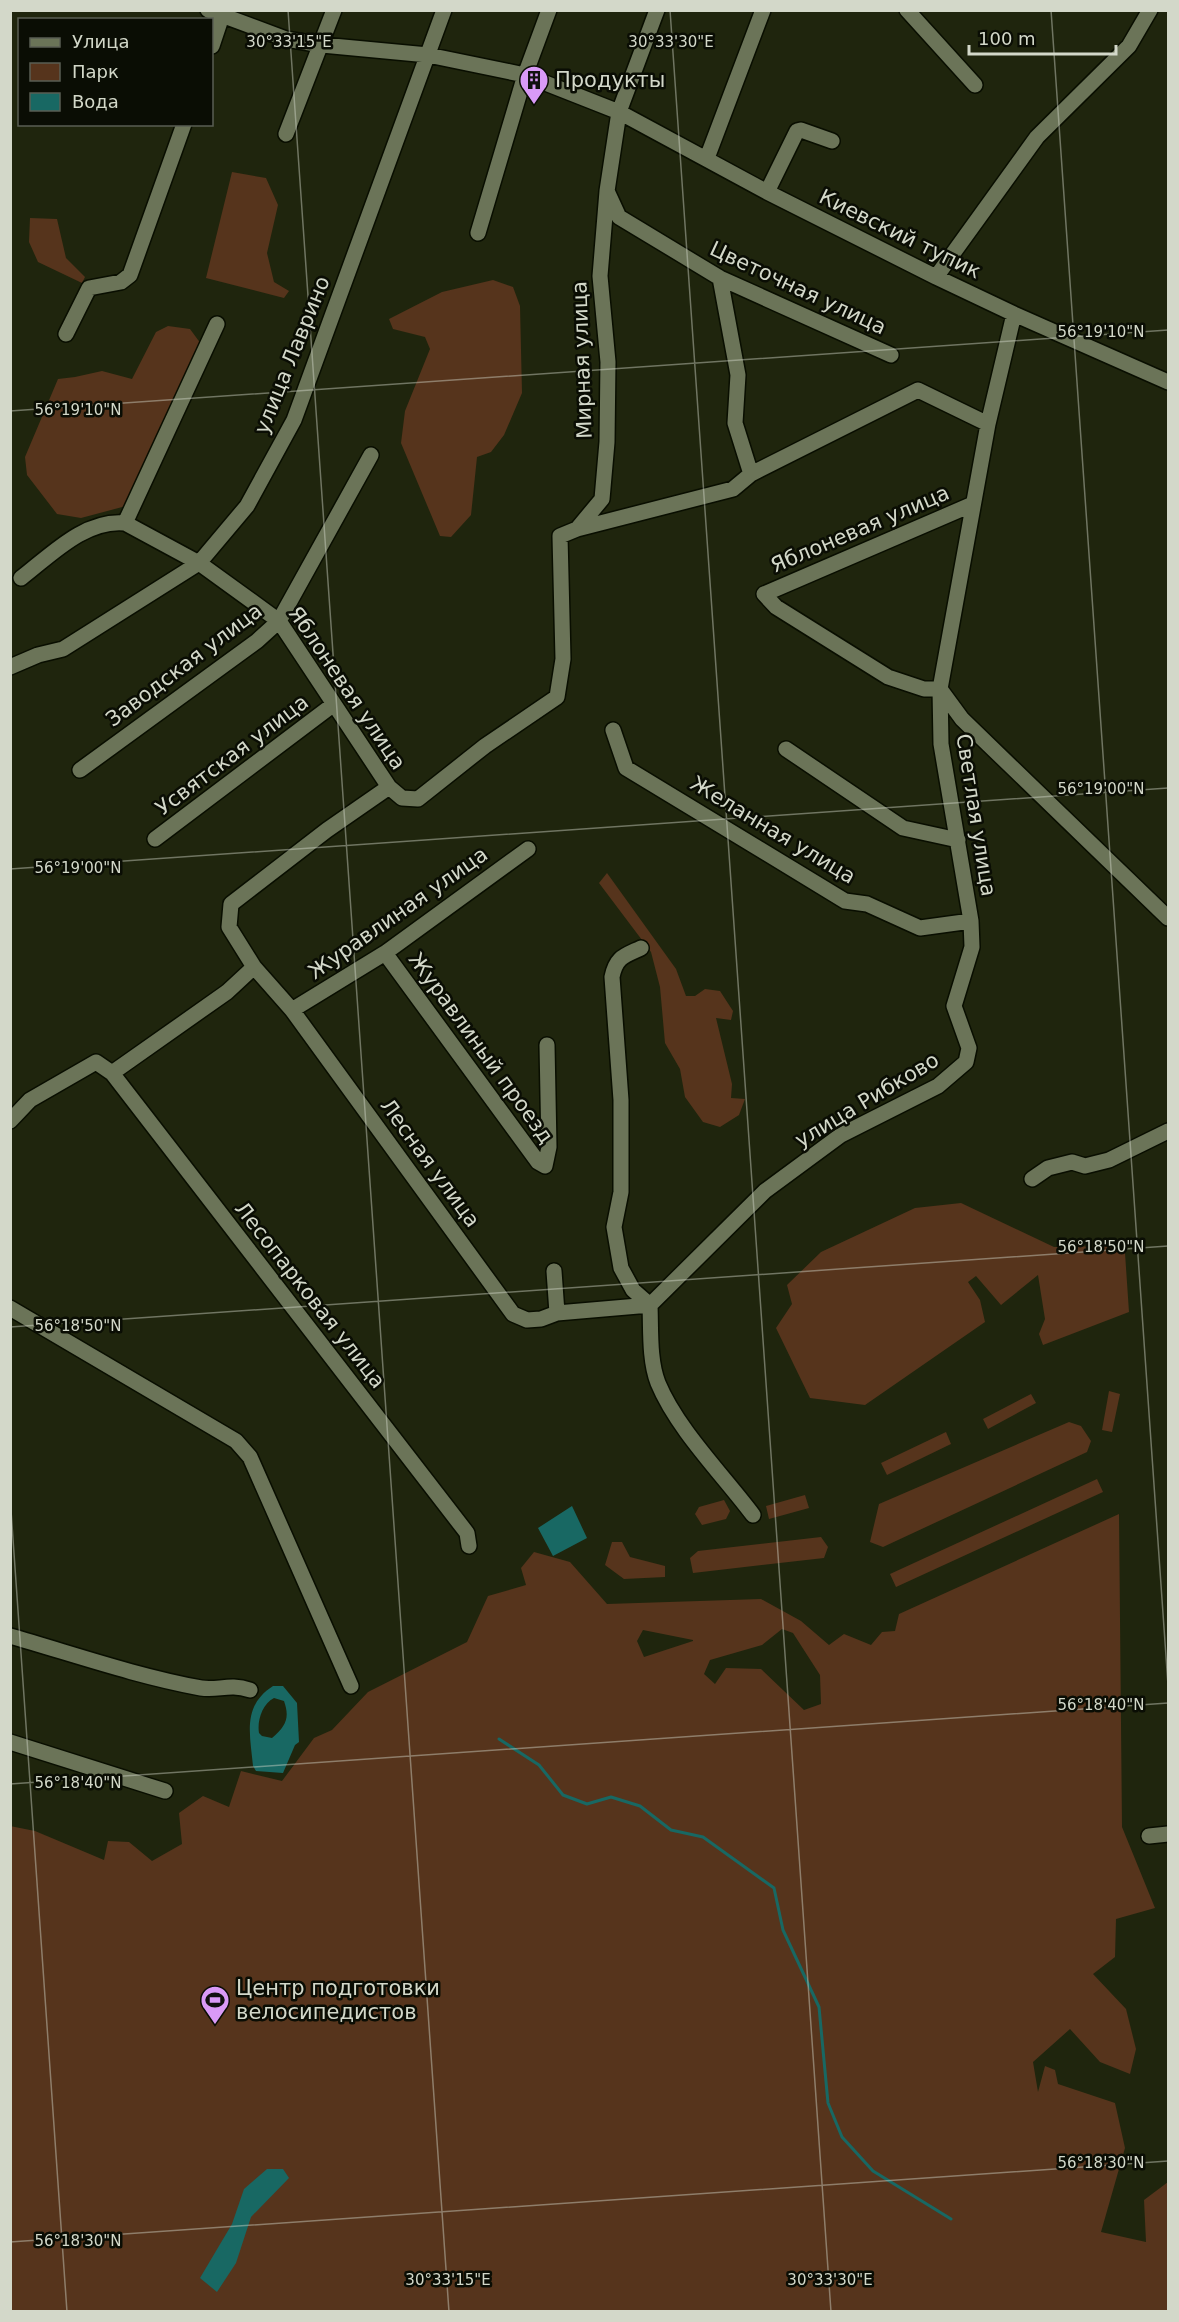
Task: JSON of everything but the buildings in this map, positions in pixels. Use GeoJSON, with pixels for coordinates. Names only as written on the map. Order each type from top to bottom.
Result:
{"type":"FeatureCollection","features":[{"type":"Feature","properties":{"kind":"street"},"geometry":{"type":"LineString","coordinates":[[286,134],[334,10]]}},
{"type":"Feature","properties":{"kind":"street","name":"улица Лаврино"},"geometry":{"type":"LineString","coordinates":[[10,667],[38,655],[63,649],[199,563],[247,506],[294,420],[444,10]]}},
{"type":"Feature","properties":{"kind":"street"},"geometry":{"type":"LineString","coordinates":[[478,233],[525,75],[549,10]]}},
{"type":"Feature","properties":{"kind":"street","name":"Мирная улица"},"geometry":{"type":"LineString","coordinates":[[557,697],[563,659],[560,536],[577,529],[602,499],[607,442],[608,362],[600,276],[607,191],[619,112],[657,10]]}},
{"type":"Feature","properties":{"kind":"street"},"geometry":{"type":"LineString","coordinates":[[707,158],[763,10]]}},
{"type":"Feature","properties":{"kind":"street"},"geometry":{"type":"LineString","coordinates":[[907,10],[975,85]]}},
{"type":"Feature","properties":{"kind":"street"},"geometry":{"type":"LineString","coordinates":[[936,276],[1037,137],[1129,46],[1150,10]]}},
{"type":"Feature","properties":{"kind":"street"},"geometry":{"type":"LineString","coordinates":[[213,40],[218,12]]}},
{"type":"Feature","properties":{"kind":"street","name":"Киевский тупик"},"geometry":{"type":"LineString","coordinates":[[218,12],[286,39],[322,45],[428,55],[525,75],[619,112],[767,192],[936,276],[1017,315],[1168,382]]}},
{"type":"Feature","properties":{"kind":"street"},"geometry":{"type":"LineString","coordinates":[[66,334],[89,288],[121,282],[130,275],[183,126]]}},
{"type":"Feature","properties":{"kind":"street"},"geometry":{"type":"LineString","coordinates":[[767,192],[797,131],[801,130],[832,141]]}},
{"type":"Feature","properties":{"kind":"street","name":"Цветочная улица"},"geometry":{"type":"LineString","coordinates":[[607,191],[619,217],[720,278],[891,355]]}},
{"type":"Feature","properties":{"kind":"street"},"geometry":{"type":"LineString","coordinates":[[720,278],[738,375],[735,423],[751,474]]}},
{"type":"Feature","properties":{"kind":"street","name":"Светлая улица"},"geometry":{"type":"LineString","coordinates":[[972,947],[971,921],[941,744],[940,689],[988,424],[1017,315]]}},
{"type":"Feature","properties":{"kind":"street"},"geometry":{"type":"LineString","coordinates":[[21,578],[80,533],[110,522],[125,523],[217,324]]}},
{"type":"Feature","properties":{"kind":"street"},"geometry":{"type":"LineString","coordinates":[[577,529],[733,489],[751,474],[918,390],[988,424]]}},
{"type":"Feature","properties":{"kind":"street","name":"Заводская улица"},"geometry":{"type":"LineString","coordinates":[[80,770],[257,641],[279,621],[371,455]]}},
{"type":"Feature","properties":{"kind":"street","name":"Яблоневая улица"},"geometry":{"type":"LineString","coordinates":[[940,689],[924,689],[888,677],[776,607],[764,594],[973,504]]}},
{"type":"Feature","properties":{"kind":"street","name":"Яблоневая улица"},"geometry":{"type":"LineString","coordinates":[[125,523],[199,563],[279,621],[389,787],[402,798],[418,799],[485,746],[557,697]]}},
{"type":"Feature","properties":{"kind":"street"},"geometry":{"type":"LineString","coordinates":[[940,689],[962,719],[1168,918]]}},
{"type":"Feature","properties":{"kind":"street","name":"Усвятская улица"},"geometry":{"type":"LineString","coordinates":[[155,839],[334,704]]}},
{"type":"Feature","properties":{"kind":"street","name":"Желанная улица"},"geometry":{"type":"LineString","coordinates":[[613,729],[626,768],[845,901],[867,904],[920,928],[971,921]]}},
{"type":"Feature","properties":{"kind":"street"},"geometry":{"type":"LineString","coordinates":[[786,749],[903,828],[958,840]]}},
{"type":"Feature","properties":{"kind":"street","name":"Лесная улица"},"geometry":{"type":"LineString","coordinates":[[389,787],[327,830],[231,904],[229,927],[254,967],[292,1010],[513,1314],[527,1320],[541,1319],[557,1313],[650,1305]]}},
{"type":"Feature","properties":{"kind":"street","name":"Журавлиная улица"},"geometry":{"type":"LineString","coordinates":[[292,1010],[385,953],[528,849]]}},
{"type":"Feature","properties":{"kind":"street","name":"улица Рибково"},"geometry":{"type":"LineString","coordinates":[[650,1305],[765,1191],[841,1135],[938,1086],[966,1062],[969,1048],[954,1006],[972,947]]}},
{"type":"Feature","properties":{"kind":"street"},"geometry":{"type":"LineString","coordinates":[[641,948],[621,958],[614,965],[612,977],[621,1100],[621,1192],[614,1227],[621,1268],[633,1290],[650,1305],[654,1361],[658,1382],[694,1442],[753,1515]]}},
{"type":"Feature","properties":{"kind":"street","name":"Журавлиный проезд"},"geometry":{"type":"LineString","coordinates":[[385,953],[538,1162],[545,1166],[549,1147],[547,1045]]}},
{"type":"Feature","properties":{"kind":"street"},"geometry":{"type":"LineString","coordinates":[[10,1121],[30,1100],[96,1062],[112,1073],[227,992],[254,967]]}},
{"type":"Feature","properties":{"kind":"street","name":"Лесопарковая улица"},"geometry":{"type":"LineString","coordinates":[[112,1073],[467,1533],[469,1546]]}},
{"type":"Feature","properties":{"kind":"street"},"geometry":{"type":"LineString","coordinates":[[1032,1179],[1048,1168],[1072,1162],[1085,1166],[1095,1165],[1168,1131]]}},
{"type":"Feature","properties":{"kind":"street"},"geometry":{"type":"LineString","coordinates":[[555,1271],[557,1313]]}},
{"type":"Feature","properties":{"kind":"street"},"geometry":{"type":"LineString","coordinates":[[10,1308],[236,1441],[250,1457],[351,1686]]}},
{"type":"Feature","properties":{"kind":"street"},"geometry":{"type":"LineString","coordinates":[[10,1636],[153,1677],[204,1689],[237,1686],[250,1690]]}},
{"type":"Feature","properties":{"kind":"street"},"geometry":{"type":"LineString","coordinates":[[10,1742],[165,1791]]}},
{"type":"Feature","properties":{"kind":"street"},"geometry":{"type":"LineString","coordinates":[[1149,1836],[1168,1834]]}},
{"type":"Feature","properties":{"kind":"green space"},"geometry":{"type":"Polygon","coordinates":[[[232,172],[266,178],[278,205],[267,253],[274,282],[289,291],[284,298],[206,278],[232,172]]]}},
{"type":"Feature","properties":{"kind":"green space"},"geometry":{"type":"Polygon","coordinates":[[[30,218],[57,219],[66,258],[85,277],[82,283],[38,262],[29,242],[30,218]]]}},
{"type":"Feature","properties":{"kind":"green space"},"geometry":{"type":"Polygon","coordinates":[[[493,280],[513,287],[520,306],[522,393],[504,435],[491,452],[477,457],[471,515],[451,537],[440,536],[401,443],[405,411],[430,349],[425,337],[393,329],[389,319],[442,292],[493,280]]]}},
{"type":"Feature","properties":{"kind":"green space"},"geometry":{"type":"Polygon","coordinates":[[[168,326],[190,329],[201,344],[126,506],[81,518],[57,514],[27,475],[25,457],[58,379],[102,371],[132,379],[156,332],[168,326]]]}},
{"type":"Feature","properties":{"kind":"green space"},"geometry":{"type":"Polygon","coordinates":[[[607,873],[676,969],[686,996],[695,996],[705,989],[720,991],[733,1011],[731,1020],[716,1018],[732,1084],[731,1098],[745,1099],[739,1115],[720,1127],[703,1122],[685,1097],[680,1069],[665,1043],[660,987],[651,952],[599,883],[607,873]]]}},
{"type":"Feature","properties":{"kind":"green space"},"geometry":{"type":"Polygon","coordinates":[[[961,1203],[1054,1247],[1111,1246],[1125,1253],[1129,1312],[1043,1345],[1039,1334],[1045,1319],[1038,1275],[1001,1305],[976,1276],[968,1282],[980,1300],[985,1322],[865,1405],[810,1398],[776,1328],[792,1304],[787,1285],[821,1252],[915,1208],[961,1203]]]}},
{"type":"Feature","properties":{"kind":"green space"},"geometry":{"type":"Polygon","coordinates":[[[1109,1391],[1120,1394],[1112,1432],[1102,1430],[1109,1391]]]}},
{"type":"Feature","properties":{"kind":"green space"},"geometry":{"type":"Polygon","coordinates":[[[1031,1394],[1036,1403],[988,1429],[983,1419],[1031,1394]]]}},
{"type":"Feature","properties":{"kind":"green space"},"geometry":{"type":"Polygon","coordinates":[[[1069,1422],[1081,1426],[1091,1441],[1087,1452],[883,1547],[870,1542],[879,1504],[1069,1422]]]}},
{"type":"Feature","properties":{"kind":"green space"},"geometry":{"type":"Polygon","coordinates":[[[946,1432],[951,1444],[887,1475],[881,1463],[946,1432]]]}},
{"type":"Feature","properties":{"kind":"green space"},"geometry":{"type":"Polygon","coordinates":[[[1097,1479],[1103,1492],[896,1587],[890,1574],[1097,1479]]]}},
{"type":"Feature","properties":{"kind":"green space"},"geometry":{"type":"Polygon","coordinates":[[[805,1495],[809,1508],[769,1519],[766,1506],[805,1495]]]}},
{"type":"Feature","properties":{"kind":"green space"},"geometry":{"type":"Polygon","coordinates":[[[724,1500],[730,1511],[726,1519],[702,1525],[695,1514],[699,1507],[724,1500]]]}},
{"type":"Feature","properties":{"kind":"green space"},"geometry":{"type":"Polygon","coordinates":[[[1119,1514],[1122,1827],[1155,1908],[1116,1919],[1115,1957],[1093,1974],[1126,2009],[1136,2049],[1130,2074],[1100,2062],[1070,2029],[1033,2062],[1038,2092],[1045,2066],[1055,2070],[1058,2084],[1115,2103],[1125,2148],[1101,2232],[1146,2242],[1144,2200],[1168,2182],[1168,2311],[11,2311],[10,1826],[35,1831],[104,1860],[108,1841],[129,1842],[152,1861],[182,1844],[179,1813],[203,1796],[229,1807],[241,1771],[282,1781],[314,1738],[332,1730],[368,1692],[467,1642],[488,1596],[526,1585],[521,1568],[534,1552],[570,1562],[607,1604],[761,1599],[801,1621],[829,1645],[844,1634],[871,1645],[882,1632],[895,1631],[899,1614],[1119,1514]],[[782,1629],[762,1645],[710,1660],[704,1674],[715,1684],[726,1668],[761,1669],[804,1710],[821,1704],[820,1675],[793,1633],[782,1629]],[[643,1630],[637,1641],[644,1657],[693,1641],[693,1640],[643,1630]]]}},
{"type":"Feature","properties":{"kind":"green space"},"geometry":{"type":"Polygon","coordinates":[[[821,1537],[828,1547],[824,1558],[693,1573],[690,1558],[698,1551],[821,1537]]]}},
{"type":"Feature","properties":{"kind":"green space"},"geometry":{"type":"Polygon","coordinates":[[[612,1542],[622,1542],[630,1557],[665,1566],[665,1577],[624,1579],[605,1565],[612,1542]]]}},
{"type":"Feature","properties":{"kind":"water"},"geometry":{"type":"Polygon","coordinates":[[[572,1506],[587,1538],[553,1556],[538,1528],[572,1506]]]}},
{"type":"Feature","properties":{"kind":"water"},"geometry":{"type":"Polygon","coordinates":[[[273,1686],[283,1686],[297,1703],[299,1742],[295,1745],[283,1773],[256,1771],[253,1766],[250,1721],[256,1702],[273,1686]],[[274,1698],[266,1704],[259,1723],[259,1733],[262,1736],[272,1738],[284,1726],[287,1712],[284,1701],[274,1698]]]}},
{"type":"Feature","properties":{"kind":"water"},"geometry":{"type":"Polygon","coordinates":[[[267,2169],[283,2169],[289,2178],[251,2217],[236,2263],[217,2292],[200,2278],[232,2224],[244,2189],[267,2169]]]}},
{"type":"Feature","properties":{"kind":"waterway"},"geometry":{"type":"LineString","coordinates":[[499,1739],[539,1765],[563,1795],[587,1804],[611,1797],[640,1806],[671,1830],[703,1837],[774,1888],[783,1930],[819,2007],[828,2103],[842,2137],[873,2171],[951,2219]]}},
{"type":"Feature","properties":{"kind":"place","name":"Продукты"},"geometry":{"type":"Point","coordinates":[534,106]}},
{"type":"Feature","properties":{"kind":"place","name":"Центр подготовки велосипедистов"},"geometry":{"type":"Point","coordinates":[215,2026]}}]}
